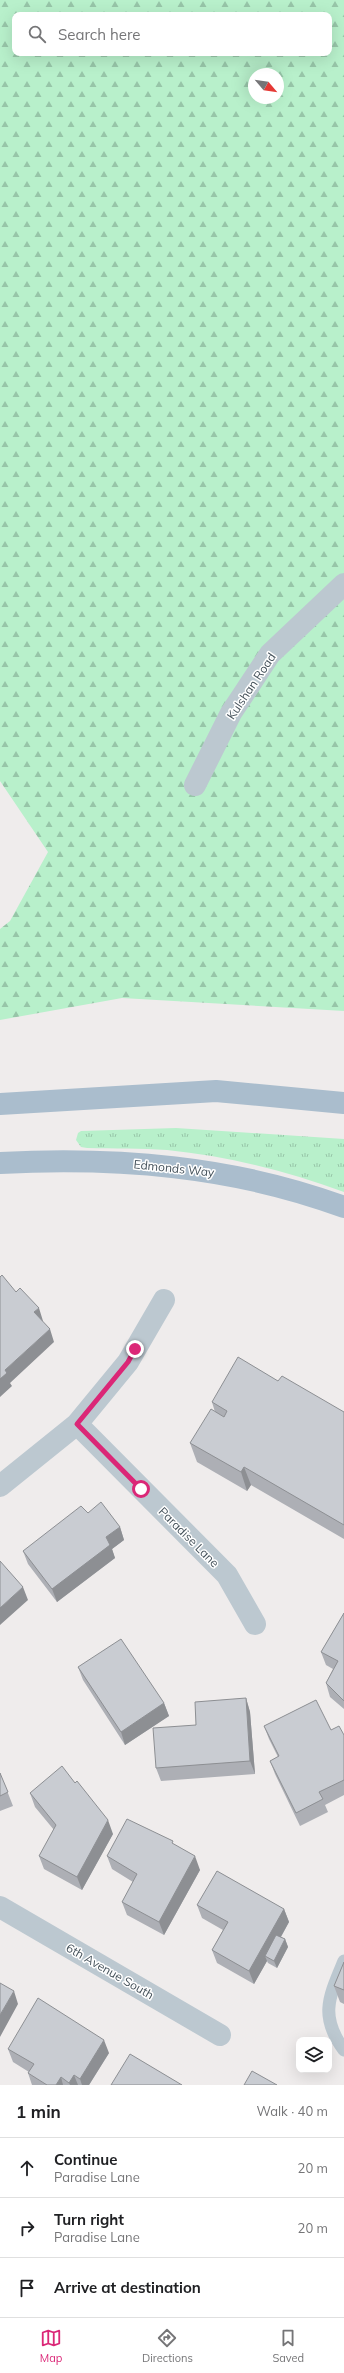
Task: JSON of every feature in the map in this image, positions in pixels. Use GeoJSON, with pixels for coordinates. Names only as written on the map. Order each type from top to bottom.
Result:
{"type":"FeatureCollection","features":[{"type":"Feature","properties":{"kind":"main road"},"geometry":{"type":"LineString","coordinates":[[0,1104],[216,1091],[344,1103]]}},
{"type":"Feature","properties":{"kind":"main road","name":"Edmonds Way"},"geometry":{"type":"LineString","coordinates":[[0,1163],[71,1161],[168,1166],[270,1183],[344,1207]]}},
{"type":"Feature","properties":{"kind":"street","name":"Kulshan Road"},"geometry":{"type":"LineString","coordinates":[[195,785],[231,713],[270,654],[344,584]]}},
{"type":"Feature","properties":{"kind":"street"},"geometry":{"type":"LineString","coordinates":[[0,1486],[77,1424],[128,1362],[164,1300]]}},
{"type":"Feature","properties":{"kind":"street","name":"Paradise Lane"},"geometry":{"type":"LineString","coordinates":[[77,1424],[227,1575],[255,1624]]}},
{"type":"Feature","properties":{"kind":"street","name":"6th Avenue South"},"geometry":{"type":"LineString","coordinates":[[0,1907],[220,2035]]}},
{"type":"Feature","properties":{"kind":"lane"},"geometry":{"type":"LineString","coordinates":[[344,1961],[330,1993],[328,2016],[332,2034],[344,2050]]}},
{"type":"Feature","properties":{"kind":"green space"},"geometry":{"type":"Polygon","coordinates":[[[0,0],[344,0],[344,1011],[122,998],[0,1020],[0,929],[10,921],[48,852],[0,781],[0,0]]]}},
{"type":"Feature","properties":{"kind":"green space"},"geometry":{"type":"Polygon","coordinates":[[[176,1128],[344,1139],[344,1192],[301,1177],[234,1160],[167,1150],[87,1148],[81,1147],[76,1140],[78,1133],[81,1131],[176,1128]]]}},
{"type":"Feature","properties":{"kind":"building"},"geometry":{"type":"Polygon","coordinates":[[[2,1275],[16,1292],[20,1288],[39,1308],[34,1312],[50,1329],[5,1370],[7,1373],[0,1379],[0,1277],[2,1275]]]}},
{"type":"Feature","properties":{"kind":"building"},"geometry":{"type":"Polygon","coordinates":[[[238,1357],[278,1381],[282,1376],[344,1412],[344,1525],[244,1467],[241,1472],[190,1443],[211,1409],[224,1417],[227,1411],[212,1402],[238,1357]]]}},
{"type":"Feature","properties":{"kind":"building"},"geometry":{"type":"Polygon","coordinates":[[[101,1502],[120,1527],[106,1537],[110,1545],[52,1589],[23,1551],[81,1506],[88,1513],[101,1502]]]}},
{"type":"Feature","properties":{"kind":"building"},"geometry":{"type":"Polygon","coordinates":[[[0,1561],[23,1587],[0,1608],[0,1561]]]}},
{"type":"Feature","properties":{"kind":"building"},"geometry":{"type":"Polygon","coordinates":[[[344,1613],[344,1701],[326,1683],[338,1661],[321,1652],[344,1613]]]}},
{"type":"Feature","properties":{"kind":"building"},"geometry":{"type":"Polygon","coordinates":[[[121,1639],[164,1703],[121,1732],[78,1667],[121,1639]]]}},
{"type":"Feature","properties":{"kind":"building"},"geometry":{"type":"Polygon","coordinates":[[[246,1698],[250,1761],[156,1768],[153,1728],[196,1725],[195,1702],[246,1698]]]}},
{"type":"Feature","properties":{"kind":"building"},"geometry":{"type":"Polygon","coordinates":[[[316,1700],[331,1730],[339,1726],[344,1735],[344,1780],[319,1792],[323,1799],[296,1813],[270,1761],[279,1756],[264,1726],[316,1700]]]}},
{"type":"Feature","properties":{"kind":"building"},"geometry":{"type":"Polygon","coordinates":[[[62,1766],[75,1783],[77,1781],[108,1820],[77,1877],[39,1856],[56,1825],[30,1793],[62,1766]]]}},
{"type":"Feature","properties":{"kind":"building"},"geometry":{"type":"Polygon","coordinates":[[[0,1773],[8,1792],[0,1796],[0,1773]]]}},
{"type":"Feature","properties":{"kind":"building"},"geometry":{"type":"Polygon","coordinates":[[[127,1819],[173,1841],[172,1843],[195,1856],[159,1922],[122,1902],[137,1874],[107,1856],[127,1819]]]}},
{"type":"Feature","properties":{"kind":"building"},"geometry":{"type":"Polygon","coordinates":[[[217,1871],[284,1909],[249,1971],[212,1950],[228,1922],[197,1905],[217,1871]]]}},
{"type":"Feature","properties":{"kind":"building"},"geometry":{"type":"Polygon","coordinates":[[[276,1935],[285,1939],[274,1961],[265,1956],[276,1935]]]}},
{"type":"Feature","properties":{"kind":"building"},"geometry":{"type":"Polygon","coordinates":[[[344,1962],[344,1990],[334,1986],[344,1962]]]}},
{"type":"Feature","properties":{"kind":"building"},"geometry":{"type":"Polygon","coordinates":[[[0,1983],[14,1991],[0,2015],[0,1983]]]}},
{"type":"Feature","properties":{"kind":"building"},"geometry":{"type":"Polygon","coordinates":[[[38,1998],[104,2040],[80,2079],[74,2075],[69,2083],[61,2077],[56,2085],[47,2085],[28,2073],[34,2064],[8,2049],[38,1998]]]}},
{"type":"Feature","properties":{"kind":"building"},"geometry":{"type":"Polygon","coordinates":[[[130,2054],[182,2085],[111,2085],[130,2054]]]}},
{"type":"Feature","properties":{"kind":"building"},"geometry":{"type":"Polygon","coordinates":[[[252,2071],[277,2085],[244,2085],[252,2071]]]}},
{"type":"Feature","properties":{"kind":"route"},"geometry":{"type":"LineString","coordinates":[[135,1349],[128,1362],[77,1424],[141,1489]]}}]}
